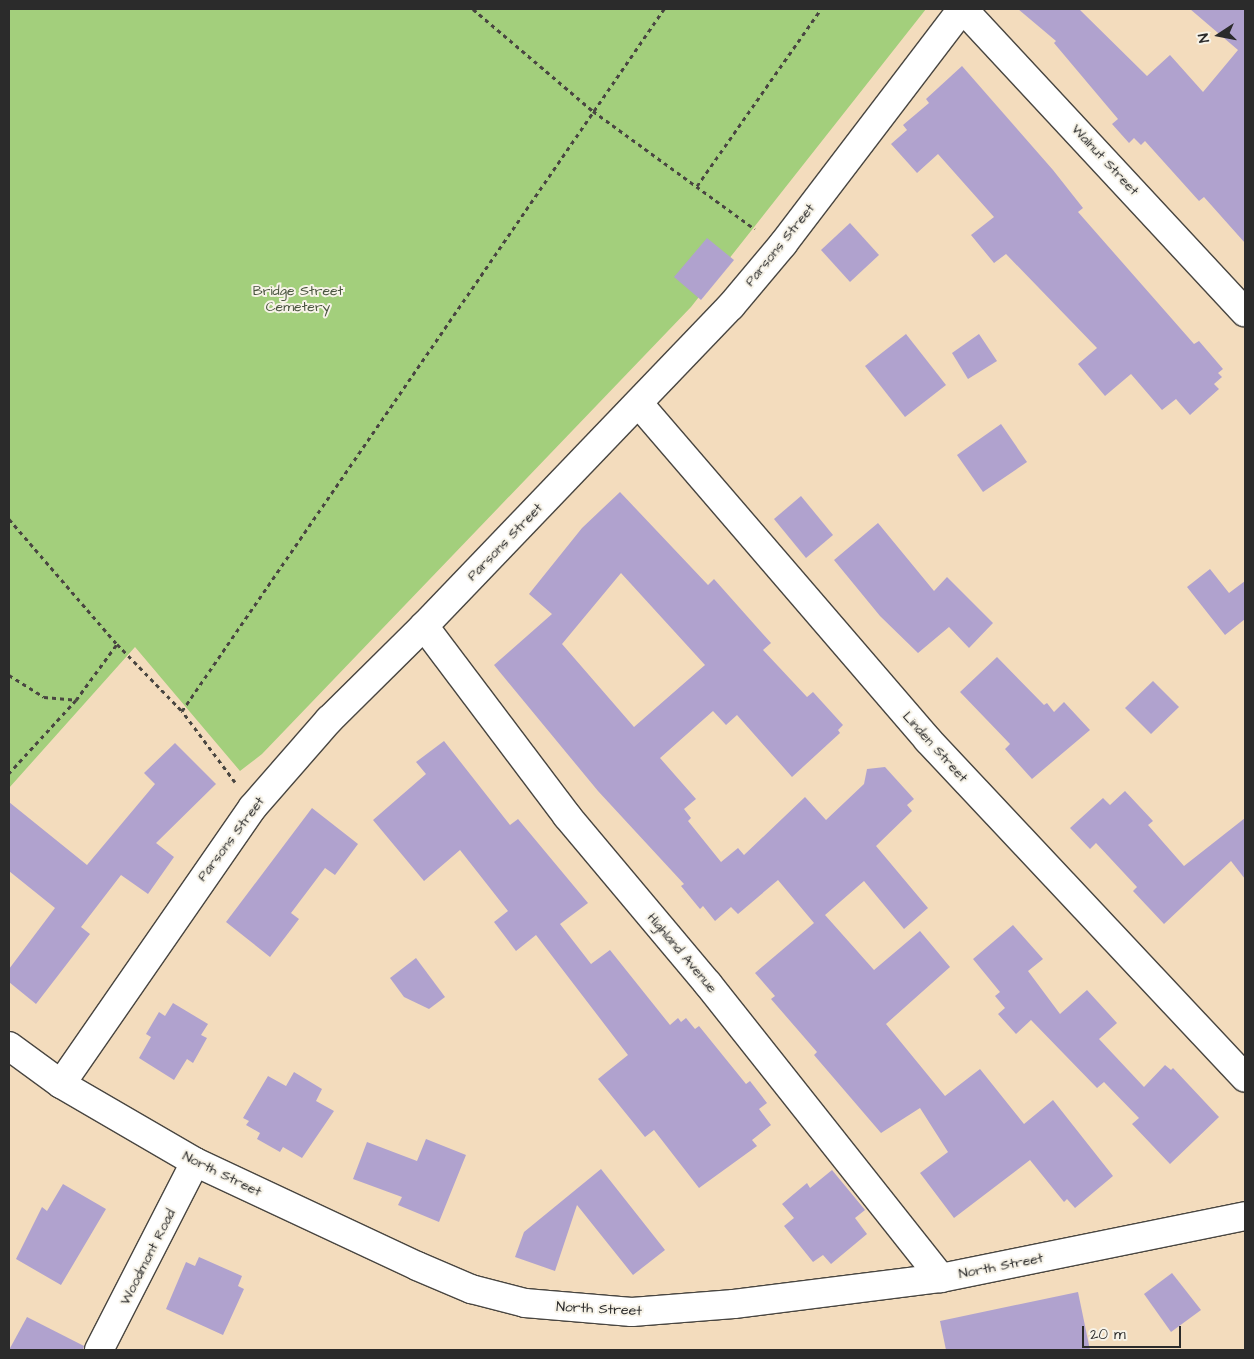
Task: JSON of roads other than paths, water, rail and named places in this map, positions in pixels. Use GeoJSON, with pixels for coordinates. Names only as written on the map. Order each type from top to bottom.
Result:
{"type":"FeatureCollection","features":[{"type":"Feature","properties":{"kind":"street","name":"Walnut Street"},"geometry":{"type":"LineString","coordinates":[[963,9],[1245,312]]}},
{"type":"Feature","properties":{"kind":"street","name":"Parsons Street"},"geometry":{"type":"LineString","coordinates":[[61,1084],[252,807],[329,720],[424,626],[731,306],[783,244],[963,9]]}},
{"type":"Feature","properties":{"kind":"street","name":"Linden Street"},"geometry":{"type":"LineString","coordinates":[[639,404],[928,740],[1245,1078]]}},
{"type":"Feature","properties":{"kind":"street","name":"Highland Avenue"},"geometry":{"type":"LineString","coordinates":[[424,626],[567,816],[708,984],[941,1278]]}},
{"type":"Feature","properties":{"kind":"street","name":"North Street"},"geometry":{"type":"LineString","coordinates":[[9,1046],[61,1084],[195,1162],[417,1266],[471,1289],[525,1303],[623,1312],[684,1309],[941,1278],[1245,1216]]}},
{"type":"Feature","properties":{"kind":"street","name":"Woodmont Road"},"geometry":{"type":"LineString","coordinates":[[99,1350],[195,1162]]}},
{"type":"Feature","properties":{"kind":"park label","name":"Bridge Street Cemetery"},"geometry":{"type":"Point","coordinates":[298,300]}}]}
